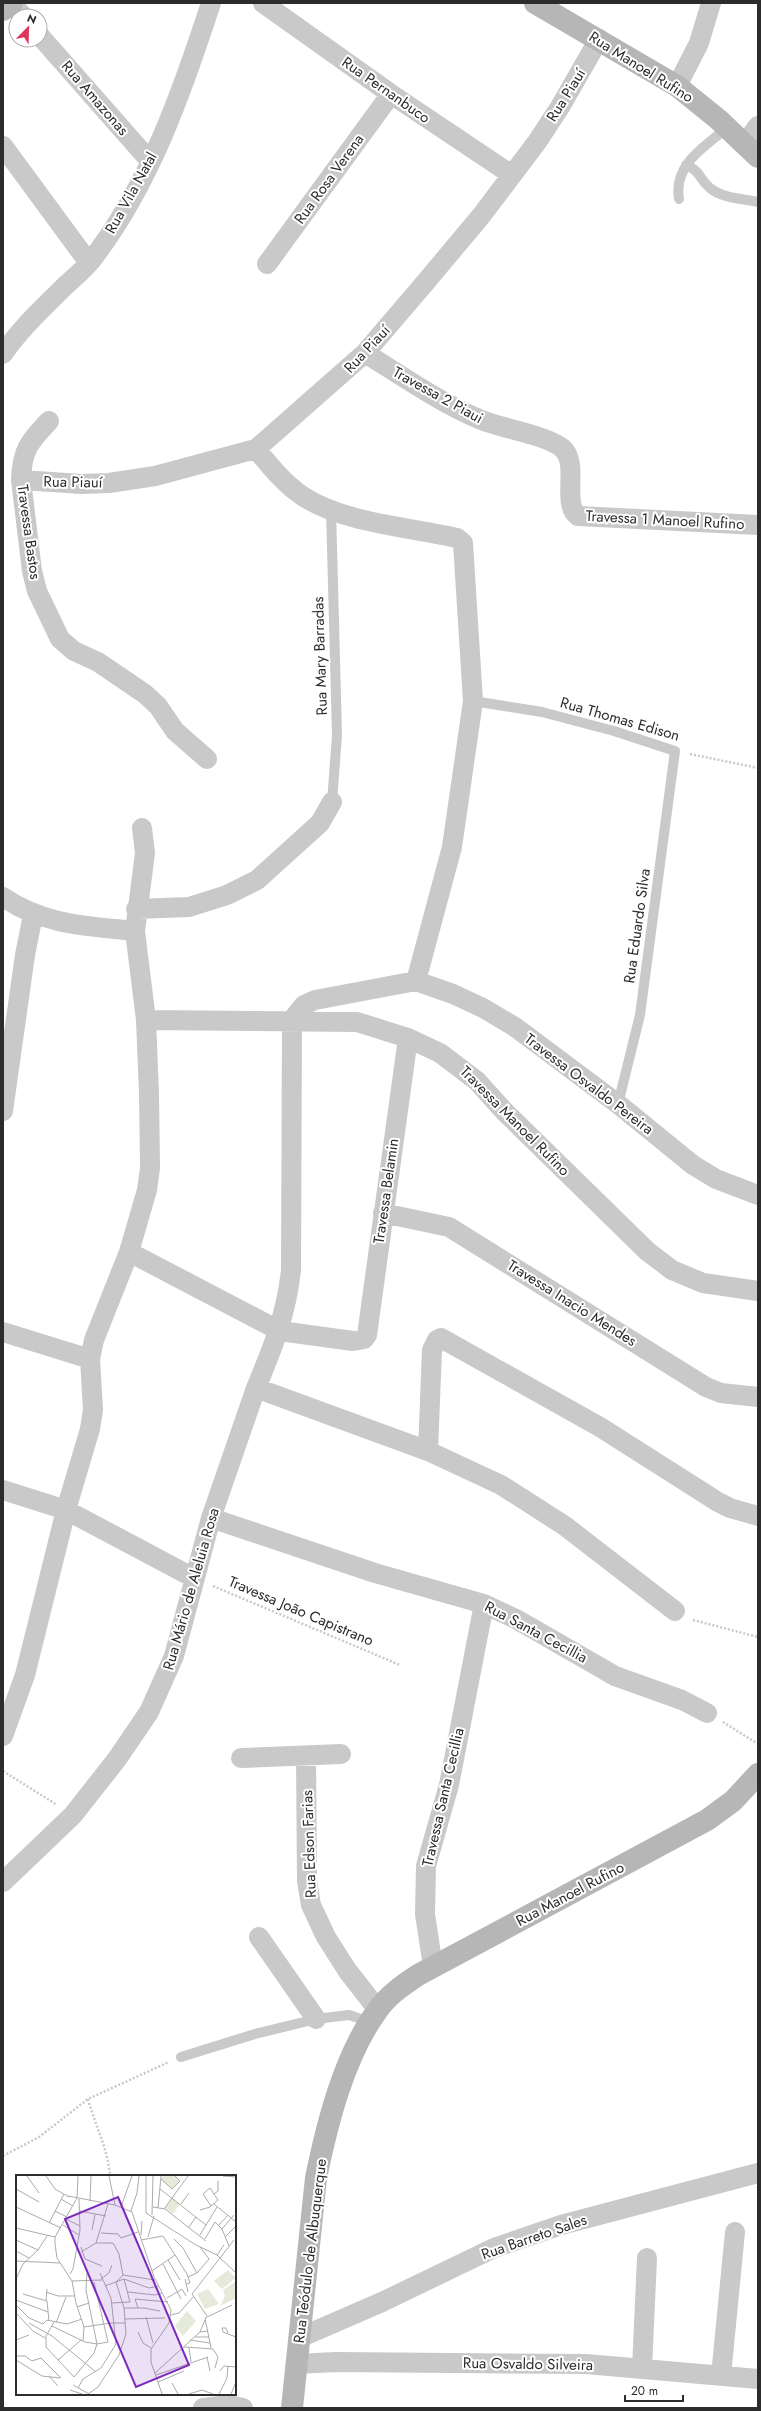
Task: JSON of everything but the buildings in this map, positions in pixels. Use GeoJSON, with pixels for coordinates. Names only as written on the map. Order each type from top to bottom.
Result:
{"type":"FeatureCollection","features":[{"type":"Feature","properties":{"kind":"main road"},"geometry":{"type":"LineString","coordinates":[[3,10],[12,3]]}},
{"type":"Feature","properties":{"kind":"main road","name":"Rua Manoel Rufino"},"geometry":{"type":"LineString","coordinates":[[535,3],[599,39],[677,86],[727,128],[751,151]]}},
{"type":"Feature","properties":{"kind":"main road","name":"Rua Manoel Rufino"},"geometry":{"type":"LineString","coordinates":[[374,2016],[403,1985],[433,1967],[707,1820],[733,1801],[758,1774]]}},
{"type":"Feature","properties":{"kind":"main road","name":"Rua Teódulo de Albuquerque"},"geometry":{"type":"LineString","coordinates":[[292,2408],[316,2178],[322,2149],[346,2072],[374,2016]]}},
{"type":"Feature","properties":{"kind":"street","name":"Rua Vila Natal"},"geometry":{"type":"LineString","coordinates":[[3,354],[40,310],[89,263],[124,212],[150,161],[180,91],[211,3]]}},
{"type":"Feature","properties":{"kind":"street","name":"Rua Pernanbuco"},"geometry":{"type":"LineString","coordinates":[[262,3],[391,94],[512,175]]}},
{"type":"Feature","properties":{"kind":"street"},"geometry":{"type":"LineString","coordinates":[[677,86],[699,43],[711,3]]}},
{"type":"Feature","properties":{"kind":"street","name":"Rua Piauí"},"geometry":{"type":"LineString","coordinates":[[21,480],[82,484],[109,483],[155,476],[256,449],[365,353],[481,216],[560,107],[599,39]]}},
{"type":"Feature","properties":{"kind":"street","name":"Rua Amazonas"},"geometry":{"type":"LineString","coordinates":[[48,45],[150,161]]}},
{"type":"Feature","properties":{"kind":"street","name":"Rua Rosa Verena"},"geometry":{"type":"LineString","coordinates":[[267,264],[391,94]]}},
{"type":"Feature","properties":{"kind":"street"},"geometry":{"type":"LineString","coordinates":[[751,151],[758,126]]}},
{"type":"Feature","properties":{"kind":"street"},"geometry":{"type":"LineString","coordinates":[[3,146],[89,263]]}},
{"type":"Feature","properties":{"kind":"street","name":"Travessa 2 Piaui"},"geometry":{"type":"LineString","coordinates":[[365,353],[462,412],[491,424],[554,443],[564,449],[569,457],[574,513]]}},
{"type":"Feature","properties":{"kind":"street","name":"Travessa Bastos"},"geometry":{"type":"LineString","coordinates":[[49,421],[25,449],[21,480],[32,571],[37,591],[60,639],[66,646],[98,662],[145,694],[158,706],[175,731],[207,759]]}},
{"type":"Feature","properties":{"kind":"street"},"geometry":{"type":"LineString","coordinates":[[256,449],[284,481],[303,496],[331,509],[367,521],[457,538],[463,543],[473,701],[452,847],[416,981],[314,1000],[304,1005],[292,1020]]}},
{"type":"Feature","properties":{"kind":"street","name":"Travessa 1 Manoel Rufino"},"geometry":{"type":"LineString","coordinates":[[574,513],[578,516],[758,525]]}},
{"type":"Feature","properties":{"kind":"street"},"geometry":{"type":"LineString","coordinates":[[136,909],[189,907],[228,895],[258,880],[320,823],[332,802]]}},
{"type":"Feature","properties":{"kind":"street"},"geometry":{"type":"LineString","coordinates":[[3,1736],[25,1675],[66,1510],[90,1429],[93,1410],[90,1359],[101,1319],[129,1252],[141,1217],[150,1168],[146,1020],[135,931],[136,909],[145,853],[142,828]]}},
{"type":"Feature","properties":{"kind":"street"},"geometry":{"type":"LineString","coordinates":[[3,897],[33,915],[87,926],[135,931]]}},
{"type":"Feature","properties":{"kind":"street"},"geometry":{"type":"LineString","coordinates":[[3,1111],[25,955],[33,915]]}},
{"type":"Feature","properties":{"kind":"street","name":"Travessa Osvaldo Pereira"},"geometry":{"type":"LineString","coordinates":[[416,981],[453,994],[483,1008],[515,1027],[618,1104],[693,1165],[716,1179],[758,1194]]}},
{"type":"Feature","properties":{"kind":"street","name":"Travessa Manoel Rufino"},"geometry":{"type":"LineString","coordinates":[[146,1020],[292,1020],[356,1022],[408,1038],[440,1052],[477,1081],[504,1111],[625,1230],[672,1270],[703,1283],[758,1291]]}},
{"type":"Feature","properties":{"kind":"street","name":"Rua Mário de Aleluia Rosa"},"geometry":{"type":"LineString","coordinates":[[3,1882],[73,1815],[117,1759],[149,1712],[174,1656],[211,1518],[256,1388],[280,1331],[288,1300],[291,1270],[292,1020]]}},
{"type":"Feature","properties":{"kind":"street","name":"Travessa Belamin"},"geometry":{"type":"LineString","coordinates":[[280,1331],[360,1342],[367,1334],[408,1038]]}},
{"type":"Feature","properties":{"kind":"street","name":"Travessa Inacio Mendes"},"geometry":{"type":"LineString","coordinates":[[383,1213],[449,1227],[706,1387],[721,1393],[758,1398]]}},
{"type":"Feature","properties":{"kind":"street"},"geometry":{"type":"LineString","coordinates":[[129,1252],[280,1331]]}},
{"type":"Feature","properties":{"kind":"street"},"geometry":{"type":"LineString","coordinates":[[3,1332],[90,1359]]}},
{"type":"Feature","properties":{"kind":"street"},"geometry":{"type":"LineString","coordinates":[[428,1451],[432,1350],[437,1340],[441,1338],[600,1427],[718,1502],[730,1508],[758,1516]]}},
{"type":"Feature","properties":{"kind":"street"},"geometry":{"type":"LineString","coordinates":[[256,1388],[428,1451],[524,1498],[614,1562],[675,1611]]}},
{"type":"Feature","properties":{"kind":"street"},"geometry":{"type":"LineString","coordinates":[[3,1490],[66,1510],[194,1578]]}},
{"type":"Feature","properties":{"kind":"street","name":"Rua Santa Cecillia"},"geometry":{"type":"LineString","coordinates":[[211,1518],[375,1573],[484,1604],[516,1618],[615,1676],[682,1700],[707,1713]]}},
{"type":"Feature","properties":{"kind":"street","name":"Travessa Santa Cecillia"},"geometry":{"type":"LineString","coordinates":[[433,1967],[425,1914],[426,1866],[449,1784],[484,1604]]}},
{"type":"Feature","properties":{"kind":"street"},"geometry":{"type":"LineString","coordinates":[[241,1758],[341,1754]]}},
{"type":"Feature","properties":{"kind":"street","name":"Rua Edson Farias"},"geometry":{"type":"LineString","coordinates":[[306,1756],[307,1881],[311,1905],[326,1937],[374,2016]]}},
{"type":"Feature","properties":{"kind":"street"},"geometry":{"type":"LineString","coordinates":[[259,1937],[316,2019]]}},
{"type":"Feature","properties":{"kind":"street","name":"Rua Barreto Sales"},"geometry":{"type":"LineString","coordinates":[[299,2338],[382,2302],[494,2248],[561,2225],[758,2173]]}},
{"type":"Feature","properties":{"kind":"street"},"geometry":{"type":"LineString","coordinates":[[721,2376],[735,2232]]}},
{"type":"Feature","properties":{"kind":"street"},"geometry":{"type":"LineString","coordinates":[[642,2369],[647,2258]]}},
{"type":"Feature","properties":{"kind":"street","name":"Rua Osvaldo Silveira"},"geometry":{"type":"LineString","coordinates":[[296,2364],[586,2364],[758,2379]]}},
{"type":"Feature","properties":{"kind":"street"},"geometry":{"type":"LineString","coordinates":[[203,2408],[229,2405],[243,2408]]}},
{"type":"Feature","properties":{"kind":"lane"},"geometry":{"type":"LineString","coordinates":[[679,199],[678,183],[686,165],[727,128]]}},
{"type":"Feature","properties":{"kind":"lane"},"geometry":{"type":"LineString","coordinates":[[686,165],[694,168],[710,188],[720,193],[758,202]]}},
{"type":"Feature","properties":{"kind":"lane","name":"Rua Mary Barradas"},"geometry":{"type":"LineString","coordinates":[[331,509],[338,735],[332,802]]}},
{"type":"Feature","properties":{"kind":"lane","name":"Rua Thomas Edison"},"geometry":{"type":"LineString","coordinates":[[473,701],[542,712],[614,731],[675,750]]}},
{"type":"Feature","properties":{"kind":"lane","name":"Rua Eduardo Silva"},"geometry":{"type":"LineString","coordinates":[[618,1104],[640,1015],[675,750]]}},
{"type":"Feature","properties":{"kind":"lane"},"geometry":{"type":"LineString","coordinates":[[181,2057],[256,2034],[316,2019],[349,2015],[374,2016]]}},
{"type":"Feature","properties":{"kind":"path","name":"Rua Thomas Edison"},"geometry":{"type":"LineString","coordinates":[[675,750],[758,768]]}},
{"type":"Feature","properties":{"kind":"path","name":"Travessa João Capistrano"},"geometry":{"type":"LineString","coordinates":[[194,1578],[400,1665]]}},
{"type":"Feature","properties":{"kind":"path"},"geometry":{"type":"LineString","coordinates":[[675,1611],[690,1619],[758,1637]]}},
{"type":"Feature","properties":{"kind":"path"},"geometry":{"type":"LineString","coordinates":[[707,1713],[758,1744]]}},
{"type":"Feature","properties":{"kind":"path"},"geometry":{"type":"LineString","coordinates":[[3,1771],[73,1815]]}},
{"type":"Feature","properties":{"kind":"path"},"geometry":{"type":"LineString","coordinates":[[3,2156],[39,2137],[88,2099],[181,2057]]}},
{"type":"Feature","properties":{"kind":"path"},"geometry":{"type":"LineString","coordinates":[[88,2099],[95,2125],[105,2147],[110,2175]]}}]}
